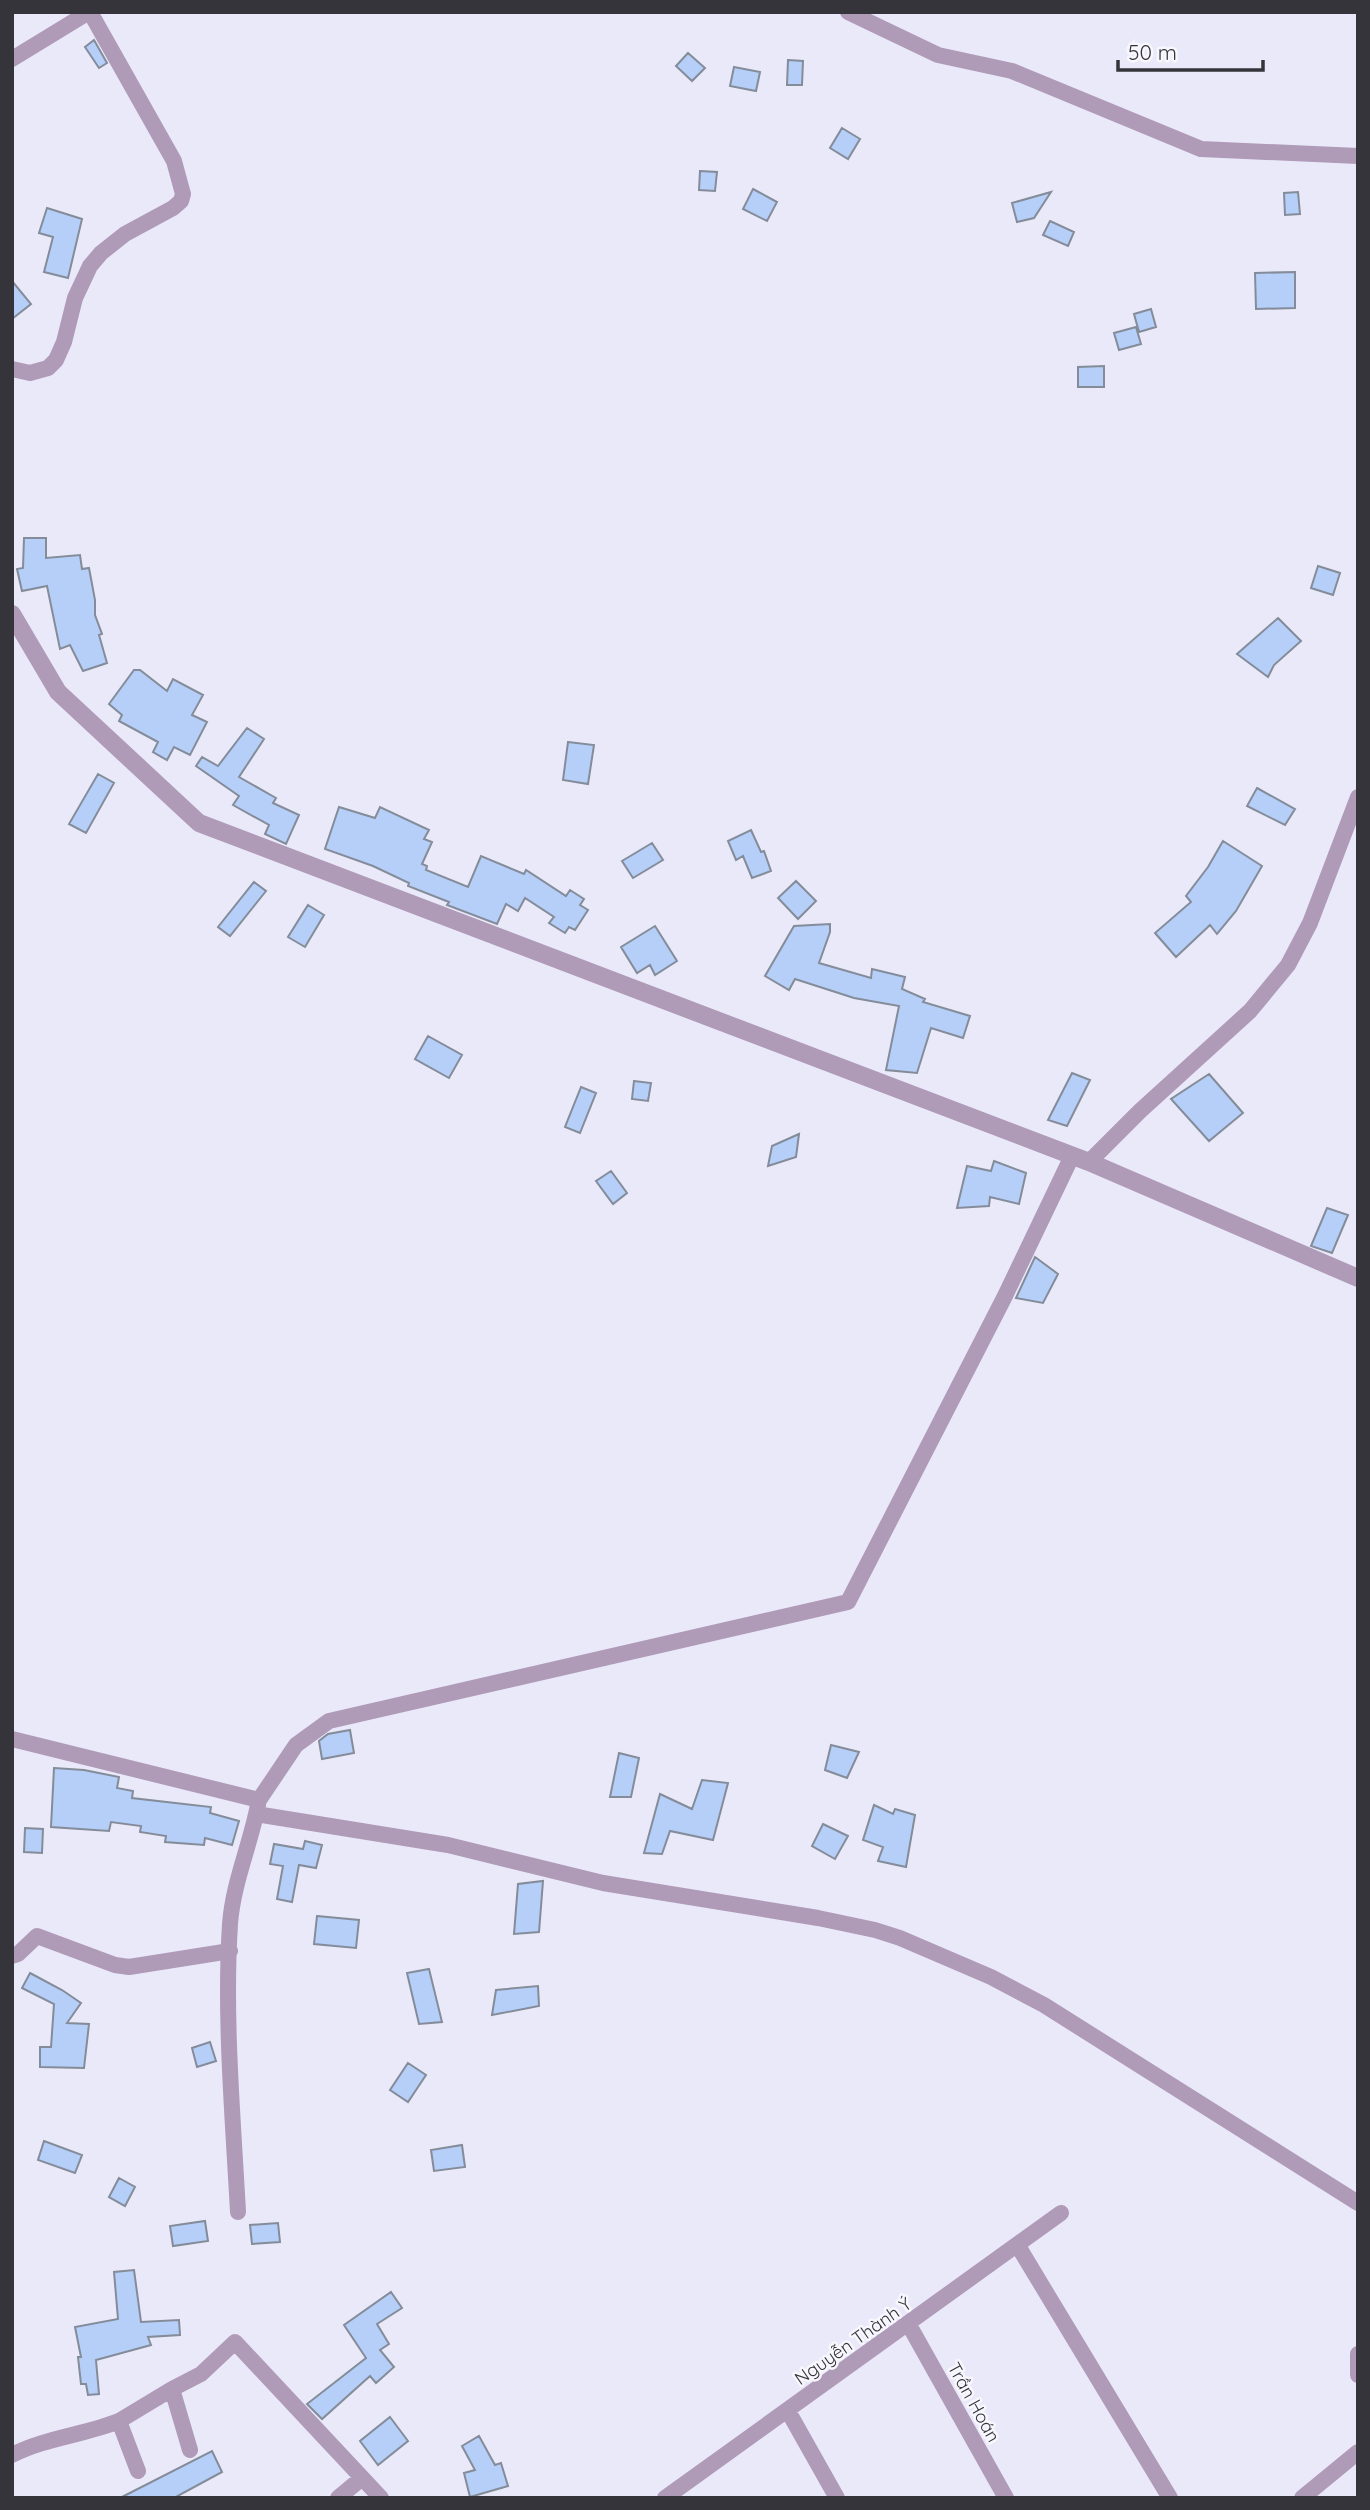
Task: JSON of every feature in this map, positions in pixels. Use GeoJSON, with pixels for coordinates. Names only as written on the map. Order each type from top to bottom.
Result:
{"type":"FeatureCollection","features":[{"type":"Feature","properties":{"kind":"street"},"geometry":{"type":"LineString","coordinates":[[12,59],[89,12],[174,161],[183,194],[181,201],[125,234],[101,253],[90,266],[75,298],[64,342],[48,368],[30,373],[12,369]]}},
{"type":"Feature","properties":{"kind":"street"},"geometry":{"type":"LineString","coordinates":[[848,12],[939,55],[1012,71],[1201,149],[1358,156]]}},
{"type":"Feature","properties":{"kind":"street"},"geometry":{"type":"LineString","coordinates":[[12,614],[58,692],[199,823],[1089,1162],[1358,1278]]}},
{"type":"Feature","properties":{"kind":"street"},"geometry":{"type":"LineString","coordinates":[[1089,1162],[1140,1111],[1250,1011],[1288,965],[1310,923],[1358,797]]}},
{"type":"Feature","properties":{"kind":"street"},"geometry":{"type":"LineString","coordinates":[[238,2212],[233,2113],[230,1924],[236,1879],[258,1807],[296,1745],[329,1721],[848,1602],[1005,1296],[1072,1156]]}},
{"type":"Feature","properties":{"kind":"street"},"geometry":{"type":"LineString","coordinates":[[12,1739],[258,1807],[448,1845],[603,1883],[818,1917],[900,1938],[991,1977],[1033,1999],[1358,2203]]}},
{"type":"Feature","properties":{"kind":"street"},"geometry":{"type":"LineString","coordinates":[[12,1956],[18,1954],[37,1936],[115,1965],[129,1967],[230,1951]]}},
{"type":"Feature","properties":{"kind":"street","name":"Nguyễn Thành Ý"},"geometry":{"type":"LineString","coordinates":[[668,2497],[1061,2213]]}},
{"type":"Feature","properties":{"kind":"street"},"geometry":{"type":"LineString","coordinates":[[1018,2246],[1170,2498]]}},
{"type":"Feature","properties":{"kind":"street","name":"Trần Hoán"},"geometry":{"type":"LineString","coordinates":[[909,2325],[1006,2498]]}},
{"type":"Feature","properties":{"kind":"street"},"geometry":{"type":"LineString","coordinates":[[12,2455],[31,2446],[96,2430],[119,2421],[201,2374],[235,2342],[381,2498]]}},
{"type":"Feature","properties":{"kind":"street"},"geometry":{"type":"LineString","coordinates":[[1358,2354],[1358,2375]]}},
{"type":"Feature","properties":{"kind":"street"},"geometry":{"type":"LineString","coordinates":[[172,2389],[190,2449]]}},
{"type":"Feature","properties":{"kind":"street"},"geometry":{"type":"LineString","coordinates":[[788,2411],[837,2498]]}},
{"type":"Feature","properties":{"kind":"street"},"geometry":{"type":"LineString","coordinates":[[119,2421],[138,2471]]}},
{"type":"Feature","properties":{"kind":"street"},"geometry":{"type":"LineString","coordinates":[[1302,2498],[1358,2452]]}},
{"type":"Feature","properties":{"kind":"street"},"geometry":{"type":"LineString","coordinates":[[338,2498],[362,2479]]}},
{"type":"Feature","properties":{"kind":"building"},"geometry":{"type":"Polygon","coordinates":[[[94,40],[107,63],[99,68],[85,47],[94,40]]]}},
{"type":"Feature","properties":{"kind":"building"},"geometry":{"type":"Polygon","coordinates":[[[688,53],[705,68],[692,81],[676,66],[688,53]]]}},
{"type":"Feature","properties":{"kind":"building"},"geometry":{"type":"Polygon","coordinates":[[[788,60],[803,61],[802,85],[787,85],[788,60]]]}},
{"type":"Feature","properties":{"kind":"building"},"geometry":{"type":"Polygon","coordinates":[[[734,67],[760,72],[756,91],[730,86],[734,67]]]}},
{"type":"Feature","properties":{"kind":"building"},"geometry":{"type":"Polygon","coordinates":[[[842,128],[860,139],[848,159],[830,148],[842,128]]]}},
{"type":"Feature","properties":{"kind":"building"},"geometry":{"type":"Polygon","coordinates":[[[700,171],[717,172],[715,191],[699,190],[700,171]]]}},
{"type":"Feature","properties":{"kind":"building"},"geometry":{"type":"Polygon","coordinates":[[[753,189],[777,202],[767,221],[743,209],[753,189]]]}},
{"type":"Feature","properties":{"kind":"building"},"geometry":{"type":"Polygon","coordinates":[[[1051,192],[1034,218],[1017,222],[1012,203],[1051,192]]]}},
{"type":"Feature","properties":{"kind":"building"},"geometry":{"type":"Polygon","coordinates":[[[1298,192],[1300,214],[1285,215],[1284,193],[1298,192]]]}},
{"type":"Feature","properties":{"kind":"building"},"geometry":{"type":"Polygon","coordinates":[[[47,208],[82,219],[68,278],[44,272],[53,237],[39,233],[47,208]]]}},
{"type":"Feature","properties":{"kind":"building"},"geometry":{"type":"Polygon","coordinates":[[[1050,221],[1074,232],[1068,246],[1043,235],[1050,221]]]}},
{"type":"Feature","properties":{"kind":"building"},"geometry":{"type":"Polygon","coordinates":[[[1295,272],[1295,308],[1256,309],[1255,273],[1295,272]]]}},
{"type":"Feature","properties":{"kind":"building"},"geometry":{"type":"Polygon","coordinates":[[[12,281],[31,304],[12,319],[12,281]]]}},
{"type":"Feature","properties":{"kind":"building"},"geometry":{"type":"Polygon","coordinates":[[[1151,309],[1156,327],[1139,332],[1134,314],[1151,309]]]}},
{"type":"Feature","properties":{"kind":"building"},"geometry":{"type":"Polygon","coordinates":[[[1136,327],[1141,344],[1119,350],[1114,333],[1136,327]]]}},
{"type":"Feature","properties":{"kind":"building"},"geometry":{"type":"Polygon","coordinates":[[[1104,366],[1104,387],[1078,387],[1078,367],[1104,366]]]}},
{"type":"Feature","properties":{"kind":"building"},"geometry":{"type":"Polygon","coordinates":[[[24,538],[46,538],[46,558],[80,555],[82,569],[89,568],[95,615],[102,634],[99,635],[107,663],[83,671],[70,645],[60,649],[47,586],[22,591],[17,569],[23,568],[24,538]]]}},
{"type":"Feature","properties":{"kind":"building"},"geometry":{"type":"Polygon","coordinates":[[[1318,566],[1340,573],[1333,595],[1311,588],[1318,566]]]}},
{"type":"Feature","properties":{"kind":"building"},"geometry":{"type":"Polygon","coordinates":[[[1278,618],[1301,641],[1274,665],[1268,677],[1237,654],[1278,618]]]}},
{"type":"Feature","properties":{"kind":"building"},"geometry":{"type":"Polygon","coordinates":[[[134,670],[140,670],[167,691],[173,679],[203,695],[192,715],[207,722],[190,755],[174,747],[167,760],[153,752],[158,742],[119,721],[122,715],[109,704],[134,670]]]}},
{"type":"Feature","properties":{"kind":"building"},"geometry":{"type":"Polygon","coordinates":[[[247,728],[264,739],[239,777],[276,798],[273,803],[299,815],[286,844],[265,834],[269,825],[233,805],[239,796],[196,766],[202,757],[218,766],[247,728]]]}},
{"type":"Feature","properties":{"kind":"building"},"geometry":{"type":"Polygon","coordinates":[[[568,742],[594,745],[588,784],[563,780],[568,742]]]}},
{"type":"Feature","properties":{"kind":"building"},"geometry":{"type":"Polygon","coordinates":[[[98,774],[114,783],[86,833],[69,824],[98,774]]]}},
{"type":"Feature","properties":{"kind":"building"},"geometry":{"type":"Polygon","coordinates":[[[1257,788],[1295,809],[1285,825],[1247,806],[1257,788]]]}},
{"type":"Feature","properties":{"kind":"building"},"geometry":{"type":"Polygon","coordinates":[[[339,807],[375,818],[380,807],[429,830],[424,839],[432,842],[422,864],[427,866],[426,870],[468,887],[481,856],[524,874],[526,870],[566,896],[570,890],[584,899],[580,905],[588,910],[575,930],[569,927],[565,933],[549,923],[554,917],[525,898],[518,911],[506,904],[497,924],[447,905],[449,902],[408,886],[409,883],[373,866],[325,849],[339,807]]]}},
{"type":"Feature","properties":{"kind":"building"},"geometry":{"type":"Polygon","coordinates":[[[751,830],[761,852],[764,851],[771,871],[752,878],[743,856],[736,860],[728,841],[751,830]]]}},
{"type":"Feature","properties":{"kind":"building"},"geometry":{"type":"Polygon","coordinates":[[[1223,841],[1262,866],[1236,911],[1217,934],[1210,925],[1176,957],[1155,933],[1191,902],[1186,896],[1223,841]]]}},
{"type":"Feature","properties":{"kind":"building"},"geometry":{"type":"Polygon","coordinates":[[[652,843],[663,860],[633,878],[622,861],[652,843]]]}},
{"type":"Feature","properties":{"kind":"building"},"geometry":{"type":"Polygon","coordinates":[[[796,881],[816,901],[798,919],[778,898],[796,881]]]}},
{"type":"Feature","properties":{"kind":"building"},"geometry":{"type":"Polygon","coordinates":[[[254,882],[266,891],[230,936],[218,927],[254,882]]]}},
{"type":"Feature","properties":{"kind":"building"},"geometry":{"type":"Polygon","coordinates":[[[308,905],[324,915],[305,947],[288,937],[308,905]]]}},
{"type":"Feature","properties":{"kind":"building"},"geometry":{"type":"Polygon","coordinates":[[[830,924],[830,932],[819,963],[871,978],[872,969],[905,977],[902,989],[925,999],[923,1002],[970,1016],[963,1038],[931,1028],[917,1073],[886,1070],[899,1006],[854,998],[795,979],[789,990],[765,976],[794,926],[830,924]]]}},
{"type":"Feature","properties":{"kind":"building"},"geometry":{"type":"Polygon","coordinates":[[[655,926],[677,961],[655,975],[650,965],[637,973],[621,947],[655,926]]]}},
{"type":"Feature","properties":{"kind":"building"},"geometry":{"type":"Polygon","coordinates":[[[428,1036],[462,1055],[449,1078],[415,1059],[428,1036]]]}},
{"type":"Feature","properties":{"kind":"building"},"geometry":{"type":"Polygon","coordinates":[[[1072,1073],[1090,1080],[1067,1126],[1048,1120],[1072,1073]]]}},
{"type":"Feature","properties":{"kind":"building"},"geometry":{"type":"Polygon","coordinates":[[[1209,1074],[1243,1113],[1209,1141],[1171,1099],[1209,1074]]]}},
{"type":"Feature","properties":{"kind":"building"},"geometry":{"type":"Polygon","coordinates":[[[634,1081],[651,1083],[648,1101],[632,1099],[634,1081]]]}},
{"type":"Feature","properties":{"kind":"building"},"geometry":{"type":"Polygon","coordinates":[[[581,1087],[596,1093],[580,1133],[565,1127],[581,1087]]]}},
{"type":"Feature","properties":{"kind":"building"},"geometry":{"type":"Polygon","coordinates":[[[799,1134],[796,1157],[768,1166],[772,1146],[799,1134]]]}},
{"type":"Feature","properties":{"kind":"building"},"geometry":{"type":"Polygon","coordinates":[[[994,1161],[1026,1173],[1019,1204],[990,1197],[989,1206],[957,1208],[967,1166],[991,1171],[994,1161]]]}},
{"type":"Feature","properties":{"kind":"building"},"geometry":{"type":"Polygon","coordinates":[[[611,1171],[627,1193],[613,1204],[596,1181],[611,1171]]]}},
{"type":"Feature","properties":{"kind":"building"},"geometry":{"type":"Polygon","coordinates":[[[1327,1208],[1348,1215],[1332,1253],[1311,1246],[1327,1208]]]}},
{"type":"Feature","properties":{"kind":"building"},"geometry":{"type":"Polygon","coordinates":[[[1035,1257],[1058,1274],[1043,1303],[1016,1298],[1035,1257]]]}},
{"type":"Feature","properties":{"kind":"building"},"geometry":{"type":"Polygon","coordinates":[[[350,1730],[354,1753],[322,1759],[319,1741],[328,1734],[350,1730]]]}},
{"type":"Feature","properties":{"kind":"building"},"geometry":{"type":"Polygon","coordinates":[[[831,1745],[859,1752],[847,1778],[825,1770],[831,1745]]]}},
{"type":"Feature","properties":{"kind":"building"},"geometry":{"type":"Polygon","coordinates":[[[619,1753],[639,1758],[631,1797],[610,1797],[619,1753]]]}},
{"type":"Feature","properties":{"kind":"building"},"geometry":{"type":"Polygon","coordinates":[[[54,1768],[84,1770],[119,1777],[117,1788],[133,1791],[132,1798],[211,1807],[210,1813],[239,1821],[232,1845],[205,1838],[204,1845],[165,1842],[166,1836],[140,1832],[141,1826],[111,1822],[109,1831],[51,1827],[54,1768]]]}},
{"type":"Feature","properties":{"kind":"building"},"geometry":{"type":"Polygon","coordinates":[[[702,1780],[728,1783],[713,1840],[670,1831],[662,1854],[644,1853],[660,1794],[692,1809],[702,1780]]]}},
{"type":"Feature","properties":{"kind":"building"},"geometry":{"type":"Polygon","coordinates":[[[874,1805],[893,1814],[895,1809],[915,1815],[906,1867],[878,1861],[883,1847],[863,1840],[874,1805]]]}},
{"type":"Feature","properties":{"kind":"building"},"geometry":{"type":"Polygon","coordinates":[[[823,1824],[848,1836],[835,1859],[812,1846],[823,1824]]]}},
{"type":"Feature","properties":{"kind":"building"},"geometry":{"type":"Polygon","coordinates":[[[25,1828],[43,1829],[42,1853],[24,1852],[25,1828]]]}},
{"type":"Feature","properties":{"kind":"building"},"geometry":{"type":"Polygon","coordinates":[[[305,1841],[322,1845],[316,1868],[299,1865],[292,1902],[277,1899],[283,1866],[270,1864],[274,1844],[303,1849],[305,1841]]]}},
{"type":"Feature","properties":{"kind":"building"},"geometry":{"type":"Polygon","coordinates":[[[543,1881],[539,1932],[514,1934],[518,1884],[543,1881]]]}},
{"type":"Feature","properties":{"kind":"building"},"geometry":{"type":"Polygon","coordinates":[[[317,1916],[359,1920],[356,1948],[314,1944],[317,1916]]]}},
{"type":"Feature","properties":{"kind":"building"},"geometry":{"type":"Polygon","coordinates":[[[429,1969],[442,2022],[419,2024],[407,1973],[429,1969]]]}},
{"type":"Feature","properties":{"kind":"building"},"geometry":{"type":"Polygon","coordinates":[[[30,1973],[81,2003],[67,2023],[89,2024],[84,2068],[40,2067],[40,2047],[51,2047],[54,2004],[22,1988],[30,1973]]]}},
{"type":"Feature","properties":{"kind":"building"},"geometry":{"type":"Polygon","coordinates":[[[538,1986],[539,2006],[492,2015],[496,1990],[538,1986]]]}},
{"type":"Feature","properties":{"kind":"building"},"geometry":{"type":"Polygon","coordinates":[[[210,2042],[216,2061],[197,2067],[192,2048],[210,2042]]]}},
{"type":"Feature","properties":{"kind":"building"},"geometry":{"type":"Polygon","coordinates":[[[408,2063],[426,2075],[408,2102],[390,2090],[408,2063]]]}},
{"type":"Feature","properties":{"kind":"building"},"geometry":{"type":"Polygon","coordinates":[[[44,2141],[82,2155],[75,2173],[38,2160],[44,2141]]]}},
{"type":"Feature","properties":{"kind":"building"},"geometry":{"type":"Polygon","coordinates":[[[462,2145],[465,2167],[434,2171],[431,2150],[462,2145]]]}},
{"type":"Feature","properties":{"kind":"building"},"geometry":{"type":"Polygon","coordinates":[[[119,2178],[135,2187],[125,2206],[109,2197],[119,2178]]]}},
{"type":"Feature","properties":{"kind":"building"},"geometry":{"type":"Polygon","coordinates":[[[205,2221],[208,2241],[173,2246],[170,2226],[205,2221]]]}},
{"type":"Feature","properties":{"kind":"building"},"geometry":{"type":"Polygon","coordinates":[[[278,2223],[280,2242],[252,2244],[250,2225],[278,2223]]]}},
{"type":"Feature","properties":{"kind":"building"},"geometry":{"type":"Polygon","coordinates":[[[134,2270],[141,2322],[179,2320],[180,2335],[148,2337],[151,2345],[96,2360],[99,2394],[88,2395],[86,2384],[81,2384],[78,2357],[81,2357],[75,2327],[118,2319],[114,2272],[134,2270]]]}},
{"type":"Feature","properties":{"kind":"building"},"geometry":{"type":"Polygon","coordinates":[[[391,2292],[402,2308],[377,2324],[389,2344],[380,2350],[394,2367],[376,2383],[370,2376],[322,2419],[307,2404],[366,2358],[344,2325],[391,2292]]]}},
{"type":"Feature","properties":{"kind":"building"},"geometry":{"type":"Polygon","coordinates":[[[390,2417],[408,2441],[378,2465],[360,2441],[390,2417]]]}},
{"type":"Feature","properties":{"kind":"building"},"geometry":{"type":"Polygon","coordinates":[[[479,2436],[495,2465],[501,2463],[508,2486],[470,2497],[464,2473],[475,2470],[462,2446],[479,2436]]]}},
{"type":"Feature","properties":{"kind":"building"},"geometry":{"type":"Polygon","coordinates":[[[212,2451],[222,2472],[174,2498],[120,2498],[212,2451]]]}}]}
